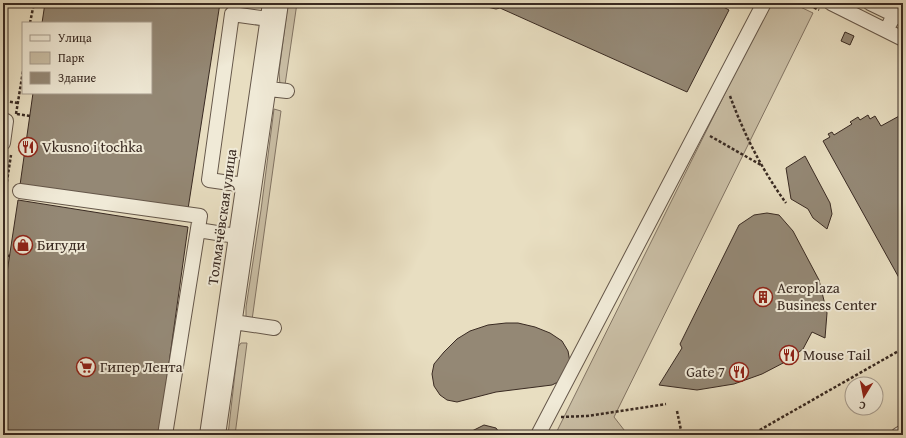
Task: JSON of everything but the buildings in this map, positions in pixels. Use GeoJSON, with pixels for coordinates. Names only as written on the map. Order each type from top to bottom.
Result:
{"type":"FeatureCollection","features":[{"type":"Feature","properties":{"kind":"street","name":"Толмачёвская улица"},"geometry":{"type":"LineString","coordinates":[[218,435],[236,236],[270,3]]}},
{"type":"Feature","properties":{"kind":"street","name":"Толмачёвская улица"},"geometry":{"type":"LineString","coordinates":[[207,435],[229,322],[269,89],[281,3]]}},
{"type":"Feature","properties":{"kind":"street"},"geometry":{"type":"LineString","coordinates":[[538,435],[764,3]]}},
{"type":"Feature","properties":{"kind":"street"},"geometry":{"type":"LineString","coordinates":[[831,3],[903,39]]}},
{"type":"Feature","properties":{"kind":"street"},"geometry":{"type":"LineString","coordinates":[[870,3],[899,12],[886,31]]}},
{"type":"Feature","properties":{"kind":"street"},"geometry":{"type":"LineString","coordinates":[[244,185],[209,180],[232,14],[268,19]]}},
{"type":"Feature","properties":{"kind":"street"},"geometry":{"type":"LineString","coordinates":[[269,89],[287,91]]}},
{"type":"Feature","properties":{"kind":"street"},"geometry":{"type":"LineString","coordinates":[[3,121],[6,121],[3,144]]}},
{"type":"Feature","properties":{"kind":"street"},"geometry":{"type":"LineString","coordinates":[[20,191],[200,216],[165,435]]}},
{"type":"Feature","properties":{"kind":"street"},"geometry":{"type":"LineString","coordinates":[[198,230],[236,236]]}},
{"type":"Feature","properties":{"kind":"street"},"geometry":{"type":"LineString","coordinates":[[229,322],[274,328]]}},
{"type":"Feature","properties":{"kind":"street"},"geometry":{"type":"LineString","coordinates":[[898,435],[903,432]]}},
{"type":"Feature","properties":{"kind":"path"},"geometry":{"type":"LineString","coordinates":[[30,22],[34,3]]}},
{"type":"Feature","properties":{"kind":"path"},"geometry":{"type":"LineString","coordinates":[[724,77],[734,107],[761,166],[768,179],[786,203]]}},
{"type":"Feature","properties":{"kind":"path"},"geometry":{"type":"LineString","coordinates":[[5,101],[18,103]]}},
{"type":"Feature","properties":{"kind":"path"},"geometry":{"type":"LineString","coordinates":[[16,114],[30,116]]}},
{"type":"Feature","properties":{"kind":"path"},"geometry":{"type":"LineString","coordinates":[[698,129],[761,166]]}},
{"type":"Feature","properties":{"kind":"path"},"geometry":{"type":"LineString","coordinates":[[3,255],[10,256]]}},
{"type":"Feature","properties":{"kind":"path"},"geometry":{"type":"LineString","coordinates":[[751,435],[902,349]]}},
{"type":"Feature","properties":{"kind":"path"},"geometry":{"type":"LineString","coordinates":[[547,417],[587,416],[666,404]]}},
{"type":"Feature","properties":{"kind":"path"},"geometry":{"type":"LineString","coordinates":[[677,411],[682,435]]}},
{"type":"Feature","properties":{"kind":"green space"},"geometry":{"type":"Polygon","coordinates":[[[288,3],[297,3],[285,85],[280,85],[279,72],[288,3]]]}},
{"type":"Feature","properties":{"kind":"green space"},"geometry":{"type":"Polygon","coordinates":[[[770,3],[792,3],[813,13],[614,417],[628,435],[555,435],[770,3]]]}},
{"type":"Feature","properties":{"kind":"green space"},"geometry":{"type":"Polygon","coordinates":[[[274,109],[281,111],[252,320],[246,319],[246,307],[261,210],[274,109]]]}},
{"type":"Feature","properties":{"kind":"green space"},"geometry":{"type":"Polygon","coordinates":[[[241,343],[247,343],[235,435],[228,435],[238,347],[241,343]]]}},
{"type":"Feature","properties":{"kind":"place","name":"Vkusno i tochka"},"geometry":{"type":"Point","coordinates":[28,147]}},
{"type":"Feature","properties":{"kind":"place","name":"Бигуди"},"geometry":{"type":"Point","coordinates":[23,245]}},
{"type":"Feature","properties":{"kind":"place","name":"Aeroplaza Business Center"},"geometry":{"type":"Point","coordinates":[763,297]}},
{"type":"Feature","properties":{"kind":"place","name":"Mouse Tail"},"geometry":{"type":"Point","coordinates":[789,355]}},
{"type":"Feature","properties":{"kind":"place","name":"Гипер Лента"},"geometry":{"type":"Point","coordinates":[86,367]}},
{"type":"Feature","properties":{"kind":"place","name":"Gate 7"},"geometry":{"type":"Point","coordinates":[739,372]}}]}
